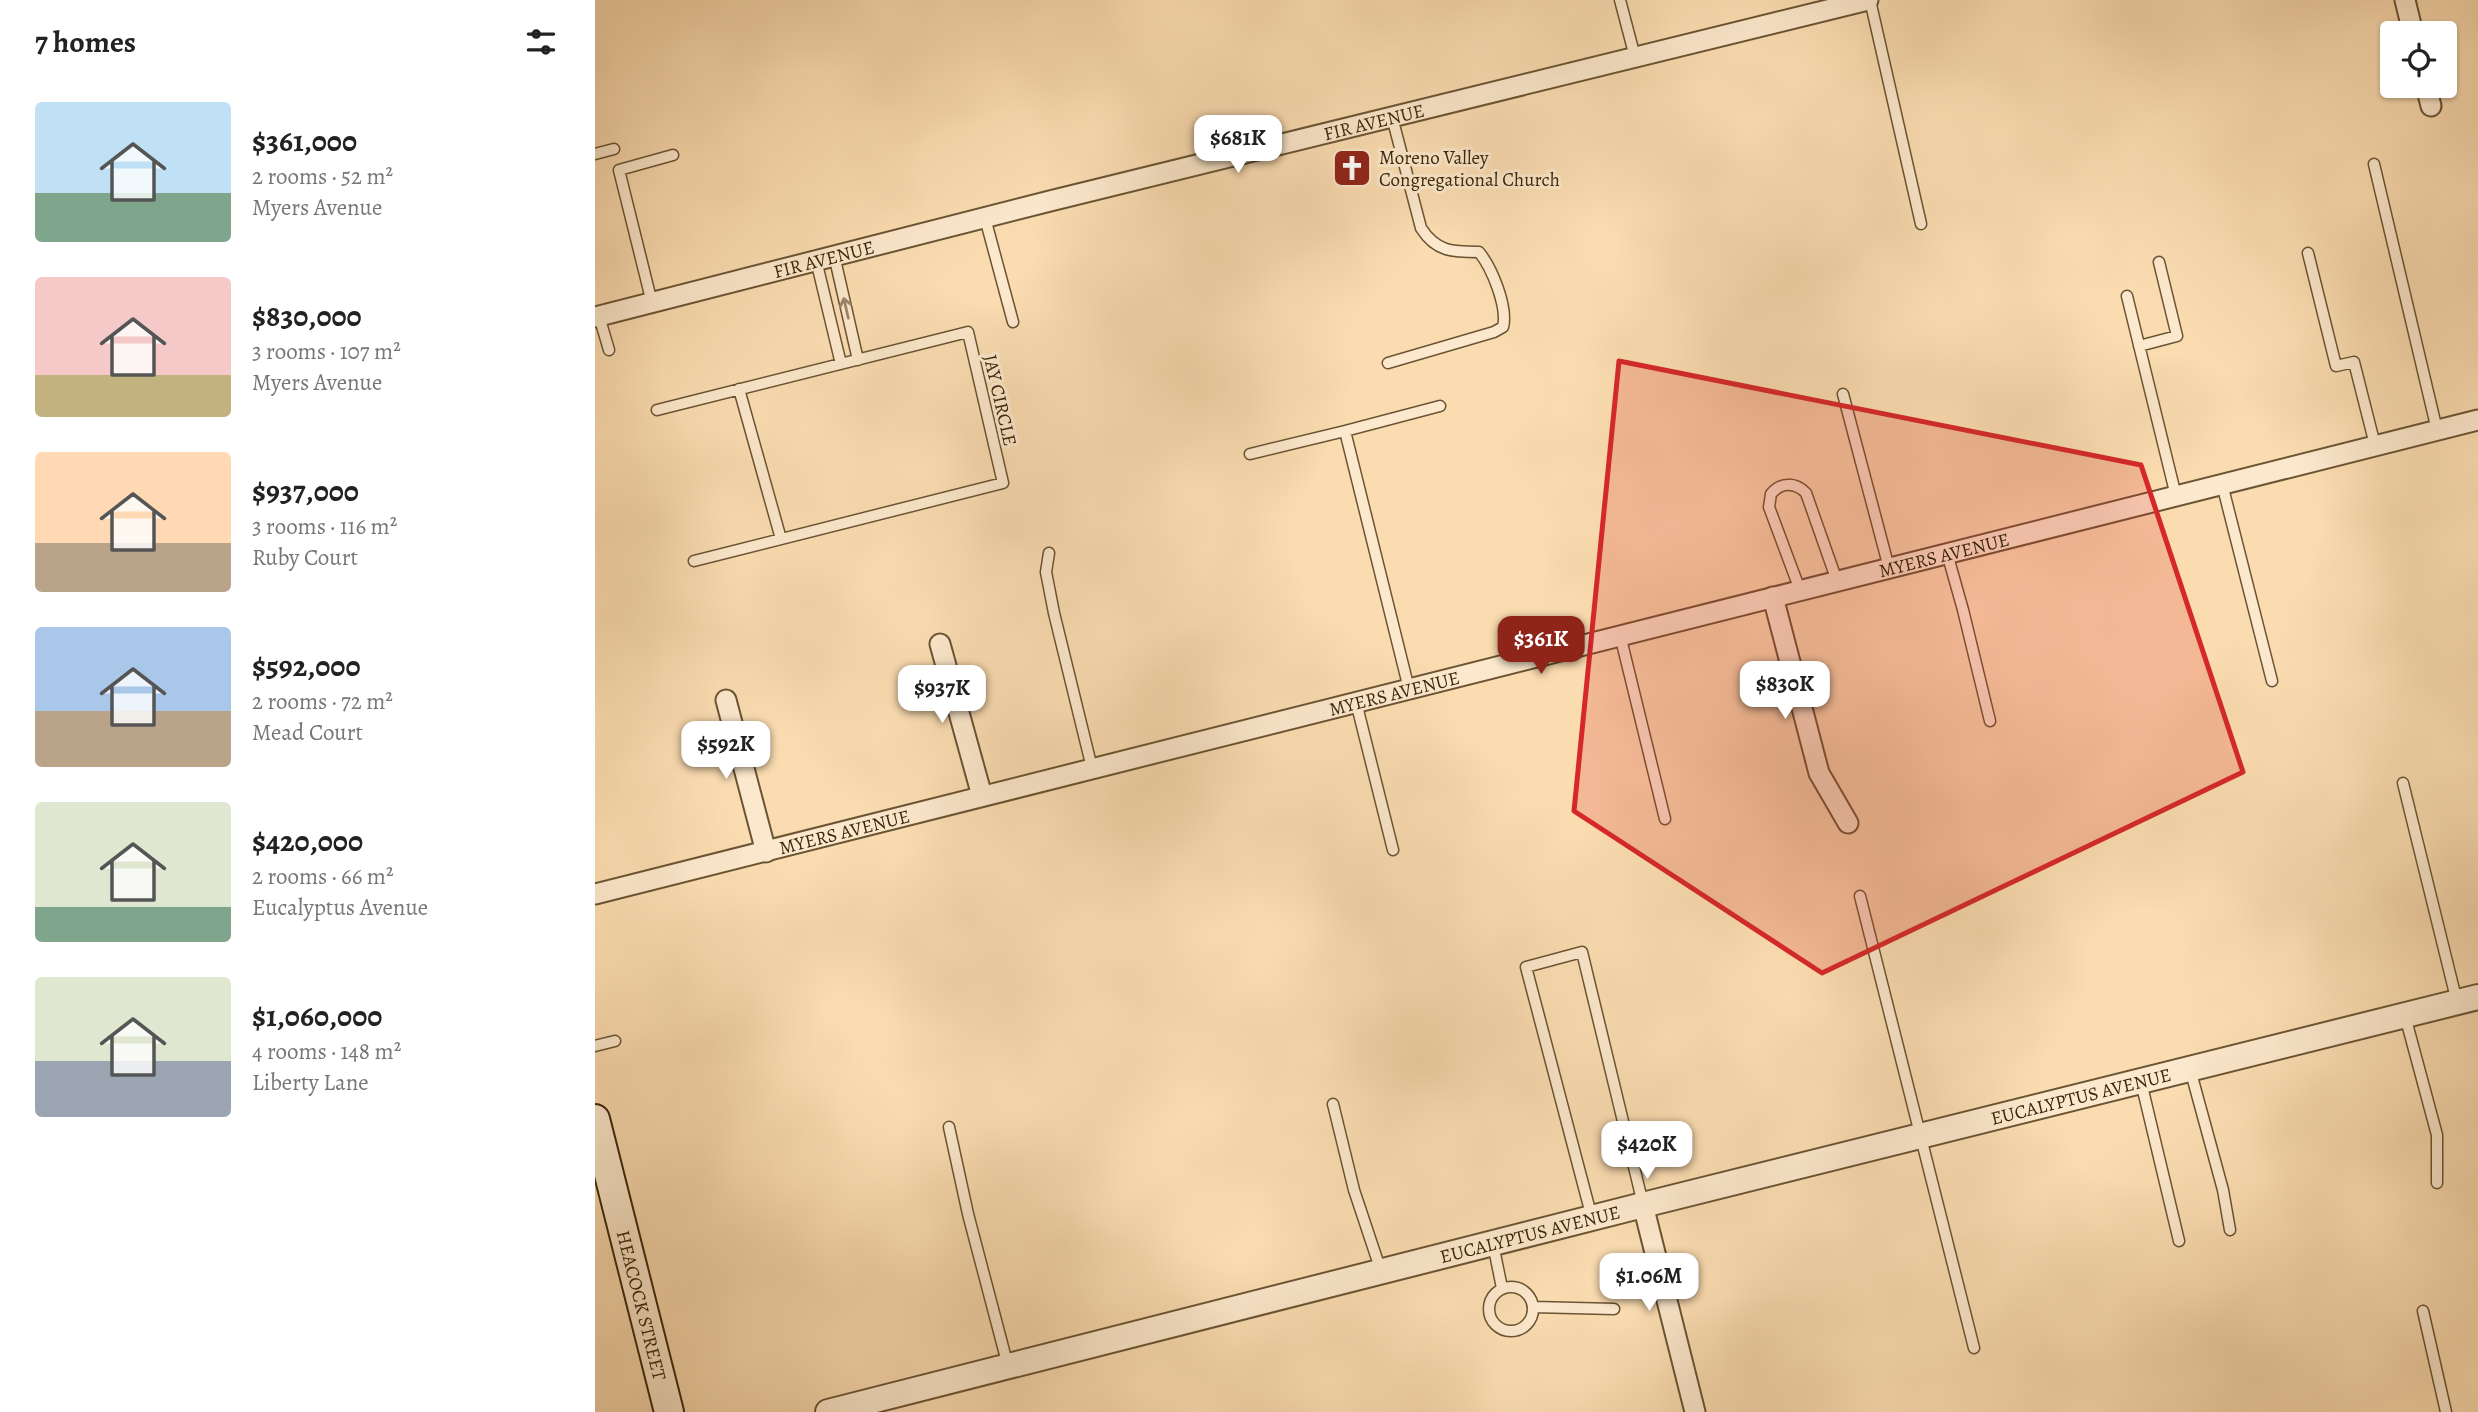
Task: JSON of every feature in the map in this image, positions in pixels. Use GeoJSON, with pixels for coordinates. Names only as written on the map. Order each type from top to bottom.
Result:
{"type":"FeatureCollection","features":[{"type":"Feature","properties":{"kind":"main road","name":"HEACOCK STREET"},"geometry":{"type":"LineString","coordinates":[[595,1119],[600,1159],[669,1412]]}},
{"type":"Feature","properties":{"kind":"street","name":"FIR AVENUE"},"geometry":{"type":"LineString","coordinates":[[597,317],[825,257],[1869,0]]}},
{"type":"Feature","properties":{"kind":"street"},"geometry":{"type":"LineString","coordinates":[[2405,0],[2410,21]]}},
{"type":"Feature","properties":{"kind":"street"},"geometry":{"type":"LineString","coordinates":[[2429,98],[2431,106]]}},
{"type":"Feature","properties":{"kind":"street","name":"MYERS AVENUE"},"geometry":{"type":"LineString","coordinates":[[595,894],[2478,419]]}},
{"type":"Feature","properties":{"kind":"street"},"geometry":{"type":"LineString","coordinates":[[1773,597],[1819,773],[1848,823]]}},
{"type":"Feature","properties":{"kind":"street"},"geometry":{"type":"LineString","coordinates":[[940,644],[982,796]]}},
{"type":"Feature","properties":{"kind":"street"},"geometry":{"type":"LineString","coordinates":[[726,700],[766,852]]}},
{"type":"Feature","properties":{"kind":"street","name":"EUCALYPTUS AVENUE"},"geometry":{"type":"LineString","coordinates":[[835,1411],[891,1400],[1008,1366],[2467,1000]]}},
{"type":"Feature","properties":{"kind":"street"},"geometry":{"type":"LineString","coordinates":[[1643,1205],[1695,1412]]}},
{"type":"Feature","properties":{"kind":"lane"},"geometry":{"type":"LineString","coordinates":[[1621,0],[1635,57]]}},
{"type":"Feature","properties":{"kind":"lane"},"geometry":{"type":"LineString","coordinates":[[1869,0],[1921,224]]}},
{"type":"Feature","properties":{"kind":"lane"},"geometry":{"type":"LineString","coordinates":[[1388,363],[1494,332],[1503,327],[1504,320],[1495,281],[1487,262],[1479,252],[1453,252],[1429,241],[1421,228],[1392,117]]}},
{"type":"Feature","properties":{"kind":"lane"},"geometry":{"type":"LineString","coordinates":[[595,154],[614,149]]}},
{"type":"Feature","properties":{"kind":"lane"},"geometry":{"type":"LineString","coordinates":[[652,303],[619,170],[673,155]]}},
{"type":"Feature","properties":{"kind":"lane"},"geometry":{"type":"LineString","coordinates":[[2374,164],[2437,430]]}},
{"type":"Feature","properties":{"kind":"lane"},"geometry":{"type":"LineString","coordinates":[[985,218],[1013,322]]}},
{"type":"Feature","properties":{"kind":"lane"},"geometry":{"type":"LineString","coordinates":[[2308,253],[2336,366],[2354,362],[2375,445]]}},
{"type":"Feature","properties":{"kind":"lane"},"geometry":{"type":"LineString","coordinates":[[825,257],[858,360]]}},
{"type":"Feature","properties":{"kind":"lane"},"geometry":{"type":"LineString","coordinates":[[825,257],[841,364]]}},
{"type":"Feature","properties":{"kind":"lane"},"geometry":{"type":"LineString","coordinates":[[2139,346],[2177,336],[2159,262]]}},
{"type":"Feature","properties":{"kind":"lane"},"geometry":{"type":"LineString","coordinates":[[2127,296],[2176,496]]}},
{"type":"Feature","properties":{"kind":"lane"},"geometry":{"type":"LineString","coordinates":[[597,317],[609,350]]}},
{"type":"Feature","properties":{"kind":"lane","name":"JAY CIRCLE"},"geometry":{"type":"LineString","coordinates":[[657,410],[968,332],[1003,483],[694,561]]}},
{"type":"Feature","properties":{"kind":"lane"},"geometry":{"type":"LineString","coordinates":[[739,389],[782,539]]}},
{"type":"Feature","properties":{"kind":"lane"},"geometry":{"type":"LineString","coordinates":[[1843,394],[1889,568]]}},
{"type":"Feature","properties":{"kind":"lane"},"geometry":{"type":"LineString","coordinates":[[1250,454],[1440,406]]}},
{"type":"Feature","properties":{"kind":"lane"},"geometry":{"type":"LineString","coordinates":[[1345,431],[1409,689]]}},
{"type":"Feature","properties":{"kind":"lane"},"geometry":{"type":"LineString","coordinates":[[1800,590],[1769,507],[1771,494],[1781,486],[1792,484],[1806,493],[1836,581]]}},
{"type":"Feature","properties":{"kind":"lane"},"geometry":{"type":"LineString","coordinates":[[2222,484],[2272,681]]}},
{"type":"Feature","properties":{"kind":"lane"},"geometry":{"type":"LineString","coordinates":[[1049,553],[1046,572],[1053,613],[1091,768]]}},
{"type":"Feature","properties":{"kind":"lane"},"geometry":{"type":"LineString","coordinates":[[1947,553],[1990,721]]}},
{"type":"Feature","properties":{"kind":"lane"},"geometry":{"type":"LineString","coordinates":[[1620,635],[1665,819]]}},
{"type":"Feature","properties":{"kind":"lane"},"geometry":{"type":"LineString","coordinates":[[1356,702],[1392,850]]}},
{"type":"Feature","properties":{"kind":"lane"},"geometry":{"type":"LineString","coordinates":[[2403,783],[2467,1000]]}},
{"type":"Feature","properties":{"kind":"lane"},"geometry":{"type":"LineString","coordinates":[[1860,896],[1974,1348]]}},
{"type":"Feature","properties":{"kind":"lane"},"geometry":{"type":"LineString","coordinates":[[1592,1218],[1526,967],[1582,952],[1643,1205]]}},
{"type":"Feature","properties":{"kind":"lane"},"geometry":{"type":"LineString","coordinates":[[2405,1015],[2437,1135],[2437,1184]]}},
{"type":"Feature","properties":{"kind":"lane"},"geometry":{"type":"LineString","coordinates":[[595,1046],[615,1041]]}},
{"type":"Feature","properties":{"kind":"lane"},"geometry":{"type":"LineString","coordinates":[[2190,1069],[2223,1190],[2230,1230]]}},
{"type":"Feature","properties":{"kind":"lane"},"geometry":{"type":"LineString","coordinates":[[2141,1081],[2179,1241]]}},
{"type":"Feature","properties":{"kind":"lane"},"geometry":{"type":"LineString","coordinates":[[1333,1104],[1354,1190],[1381,1272]]}},
{"type":"Feature","properties":{"kind":"lane"},"geometry":{"type":"LineString","coordinates":[[949,1127],[968,1213],[1008,1366]]}},
{"type":"Feature","properties":{"kind":"lane"},"geometry":{"type":"LineString","coordinates":[[1493,1243],[1502,1288]]}},
{"type":"Feature","properties":{"kind":"lane"},"geometry":{"type":"LineString","coordinates":[[1516,1287],[1523,1290],[1528,1294],[1533,1307],[1524,1327],[1510,1331],[1496,1326],[1489,1313],[1489,1305],[1496,1292],[1502,1288],[1516,1287]]}},
{"type":"Feature","properties":{"kind":"lane"},"geometry":{"type":"LineString","coordinates":[[1533,1307],[1613,1309]]}},
{"type":"Feature","properties":{"kind":"lane"},"geometry":{"type":"LineString","coordinates":[[2423,1311],[2446,1412]]}},
{"type":"Feature","properties":{"kind":"highlighted area"},"geometry":{"type":"Polygon","coordinates":[[[1619,361],[2141,465],[2243,772],[1822,973],[1574,811],[1619,361]]]}},
{"type":"Feature","properties":{"kind":"place","name":"Moreno Valley Congregational Church"},"geometry":{"type":"Point","coordinates":[1352,168]}}]}
